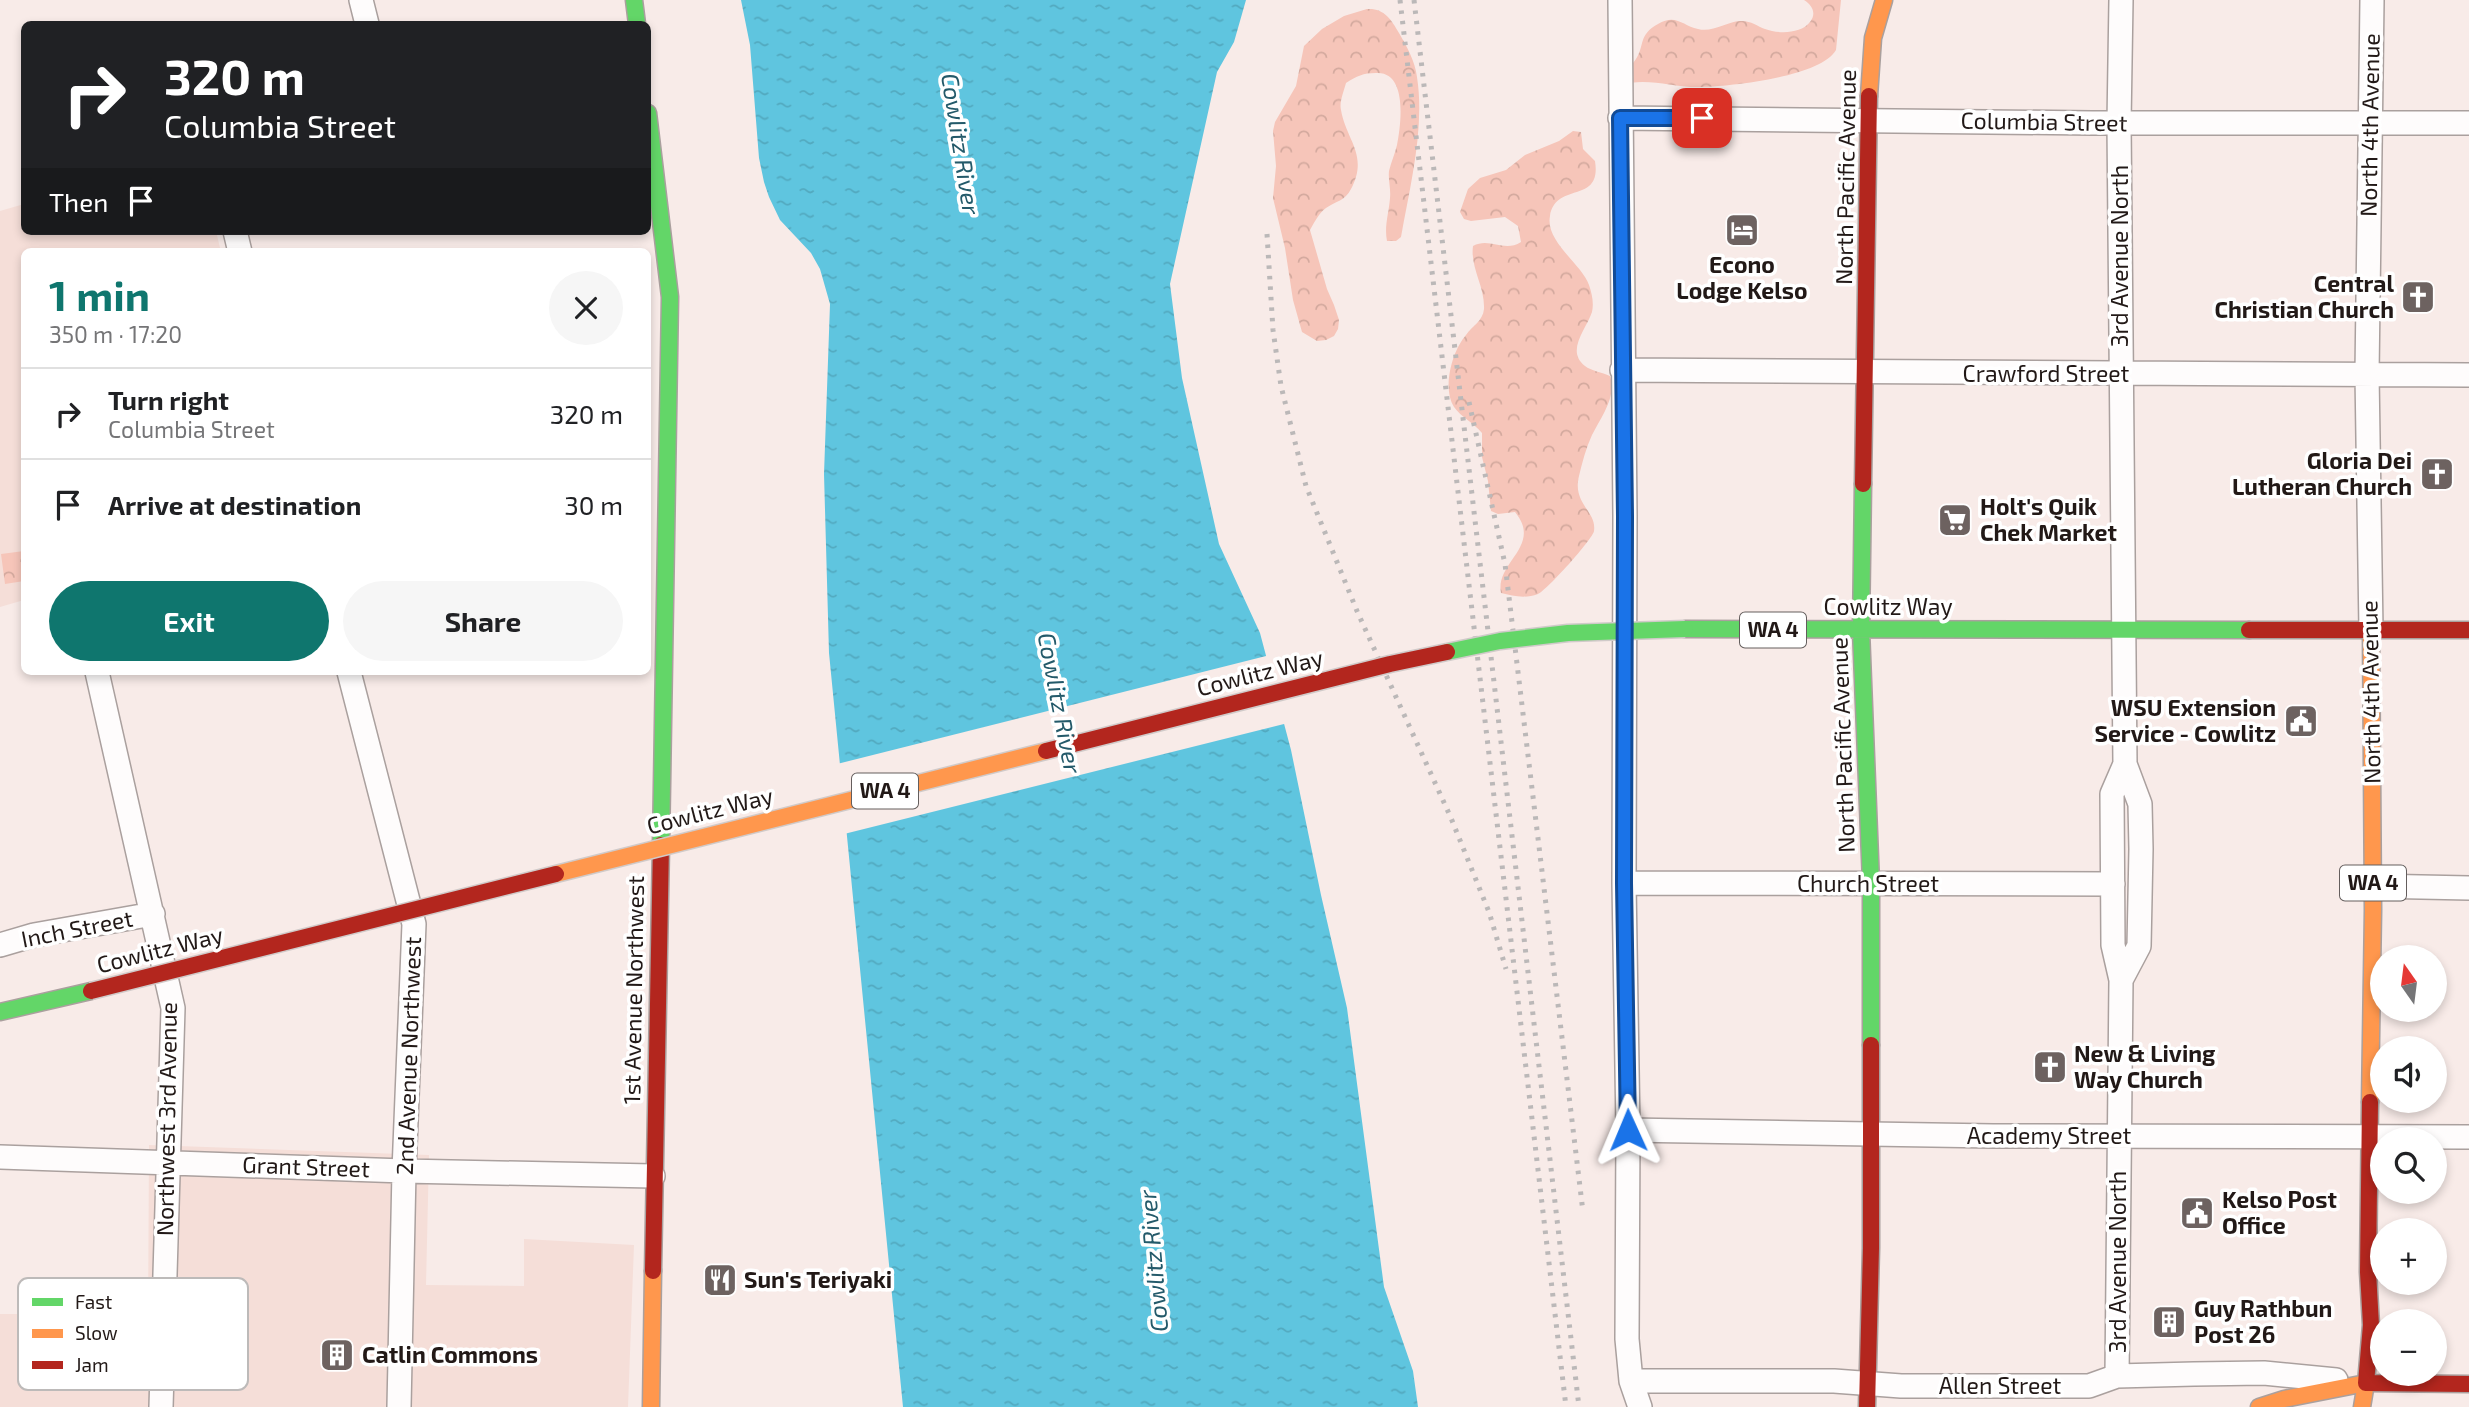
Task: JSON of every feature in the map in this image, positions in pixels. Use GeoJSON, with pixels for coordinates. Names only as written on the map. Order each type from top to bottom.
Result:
{"type":"FeatureCollection","features":[{"type":"Feature","properties":{"kind":"main road"},"geometry":{"type":"LineString","coordinates":[[634,0],[637,21]]}},
{"type":"Feature","properties":{"kind":"main road","name":"North Pacific Avenue"},"geometry":{"type":"LineString","coordinates":[[1867,1407],[1871,883],[1861,630],[1868,119],[1872,38],[1884,0]]}},
{"type":"Feature","properties":{"kind":"main road","name":"1st Avenue Northwest"},"geometry":{"type":"LineString","coordinates":[[650,1407],[670,298],[651,138]]}},
{"type":"Feature","properties":{"kind":"main road","name":"Cowlitz Way"},"geometry":{"type":"LineString","coordinates":[[0,1012],[1390,664],[1500,641],[1567,633],[1685,629],[2469,630]]}},
{"type":"Feature","properties":{"kind":"main road","name":"North 4th Avenue"},"geometry":{"type":"LineString","coordinates":[[2371,630],[2372,1127]]}},
{"type":"Feature","properties":{"kind":"main road","name":"North 4th Avenue"},"geometry":{"type":"LineString","coordinates":[[2362,1407],[2371,1325],[2368,1272],[2370,1204]]}},
{"type":"Feature","properties":{"kind":"main road","name":"Allen Street"},"geometry":{"type":"LineString","coordinates":[[2259,1407],[2284,1399],[2366,1383],[2469,1384]]}},
{"type":"Feature","properties":{"kind":"street"},"geometry":{"type":"LineString","coordinates":[[361,0],[366,21]]}},
{"type":"Feature","properties":{"kind":"street"},"geometry":{"type":"LineString","coordinates":[[1620,0],[1625,516],[1627,1339],[1631,1381],[1640,1407]]}},
{"type":"Feature","properties":{"kind":"street","name":"3rd Avenue North"},"geometry":{"type":"LineString","coordinates":[[2120,0],[2122,630],[2125,764],[2140,804],[2141,849],[2139,946],[2121,980]]}},
{"type":"Feature","properties":{"kind":"street","name":"North 4th Avenue"},"geometry":{"type":"LineString","coordinates":[[2371,630],[2367,374],[2372,0]]}},
{"type":"Feature","properties":{"kind":"street","name":"Columbia Street"},"geometry":{"type":"LineString","coordinates":[[1620,118],[2469,123]]}},
{"type":"Feature","properties":{"kind":"street","name":"Crawford Street"},"geometry":{"type":"LineString","coordinates":[[1622,370],[2469,375]]}},
{"type":"Feature","properties":{"kind":"street","name":"Northwest 3rd Avenue"},"geometry":{"type":"LineString","coordinates":[[98,675],[173,1008],[165,1278]]}},
{"type":"Feature","properties":{"kind":"street","name":"2nd Avenue Northwest"},"geometry":{"type":"LineString","coordinates":[[350,675],[414,924],[404,1171],[400,1407]]}},
{"type":"Feature","properties":{"kind":"street","name":"3rd Avenue North"},"geometry":{"type":"LineString","coordinates":[[2117,1376],[2121,980],[2113,945],[2112,794],[2125,764]]}},
{"type":"Feature","properties":{"kind":"street","name":"Church Street"},"geometry":{"type":"LineString","coordinates":[[1624,883],[2113,884]]}},
{"type":"Feature","properties":{"kind":"street"},"geometry":{"type":"LineString","coordinates":[[2373,886],[2469,888]]}},
{"type":"Feature","properties":{"kind":"street","name":"Inch Street"},"geometry":{"type":"LineString","coordinates":[[0,945],[34,935],[153,914]]}},
{"type":"Feature","properties":{"kind":"street","name":"Academy Street"},"geometry":{"type":"LineString","coordinates":[[1628,1130],[2370,1136]]}},
{"type":"Feature","properties":{"kind":"street","name":"Academy Street"},"geometry":{"type":"LineString","coordinates":[[2447,1137],[2469,1137]]}},
{"type":"Feature","properties":{"kind":"street","name":"Grant Street"},"geometry":{"type":"LineString","coordinates":[[0,1157],[404,1171],[653,1176]]}},
{"type":"Feature","properties":{"kind":"street","name":"Allen Street"},"geometry":{"type":"LineString","coordinates":[[1631,1381],[1834,1381],[1901,1386],[2089,1386],[2117,1376],[2264,1373],[2366,1383]]}},
{"type":"Feature","properties":{"kind":"shaded area"},"geometry":{"type":"Polygon","coordinates":[[[21,205],[21,235],[217,235],[220,248],[21,248],[21,601],[0,607],[0,211],[21,205]]]}},
{"type":"Feature","properties":{"kind":"shaded area"},"geometry":{"type":"Polygon","coordinates":[[[149,1145],[429,1155],[426,1285],[524,1286],[524,1239],[634,1245],[628,1407],[0,1407],[0,1314],[18,1314],[18,1390],[248,1390],[248,1278],[148,1278],[149,1145]]]}},
{"type":"Feature","properties":{"kind":"green space"},"geometry":{"type":"Polygon","coordinates":[[[1804,0],[1841,0],[1836,50],[1827,59],[1812,67],[1773,79],[1730,85],[1687,87],[1640,82],[1618,85],[1639,54],[1647,32],[1664,21],[1675,20],[1703,30],[1744,21],[1770,31],[1789,32],[1801,29],[1812,19],[1813,9],[1804,0]]]}},
{"type":"Feature","properties":{"kind":"green space"},"geometry":{"type":"Polygon","coordinates":[[[1367,9],[1378,10],[1390,19],[1414,65],[1419,96],[1415,157],[1401,237],[1396,241],[1387,241],[1389,171],[1397,145],[1401,113],[1398,90],[1386,75],[1376,73],[1360,75],[1346,83],[1341,107],[1355,148],[1358,167],[1349,193],[1323,210],[1310,230],[1339,320],[1334,336],[1317,341],[1302,332],[1293,300],[1285,248],[1273,198],[1276,166],[1273,131],[1275,122],[1296,86],[1304,46],[1322,29],[1344,16],[1367,9]]]}},
{"type":"Feature","properties":{"kind":"green space"},"geometry":{"type":"Polygon","coordinates":[[[1573,131],[1581,132],[1583,149],[1595,161],[1595,175],[1592,183],[1585,189],[1561,199],[1554,205],[1550,226],[1558,244],[1585,277],[1592,295],[1592,312],[1577,347],[1579,360],[1587,368],[1610,376],[1612,384],[1610,399],[1592,435],[1579,476],[1579,494],[1592,518],[1594,531],[1578,554],[1543,591],[1533,596],[1515,596],[1501,593],[1501,582],[1521,544],[1524,535],[1522,524],[1515,512],[1498,514],[1491,511],[1482,457],[1482,433],[1454,407],[1450,399],[1449,380],[1457,350],[1484,309],[1473,246],[1485,243],[1509,246],[1521,242],[1518,226],[1505,217],[1471,221],[1464,219],[1460,212],[1468,189],[1480,178],[1506,170],[1525,155],[1559,141],[1573,131]]]}},
{"type":"Feature","properties":{"kind":"green space"},"geometry":{"type":"Polygon","coordinates":[[[21,551],[21,581],[5,584],[1,554],[21,551]]]}},
{"type":"Feature","properties":{"kind":"water","name":"Cowlitz River"},"geometry":{"type":"Polygon","coordinates":[[[741,0],[1246,0],[1234,42],[1217,72],[1170,284],[1182,378],[1219,544],[1260,633],[1291,750],[1347,1008],[1384,1287],[1413,1371],[1418,1407],[903,1407],[829,653],[824,474],[830,304],[820,269],[811,253],[780,220],[764,182],[759,158],[750,45],[741,0]]]}},
{"type":"Feature","properties":{"kind":"pier"},"geometry":{"type":"Polygon","coordinates":[[[1270,655],[1288,723],[844,834],[837,764],[1270,655]]]}},
{"type":"Feature","properties":{"kind":"railway"},"geometry":{"type":"LineString","coordinates":[[1400,0],[1566,1407]]}},
{"type":"Feature","properties":{"kind":"railway"},"geometry":{"type":"LineString","coordinates":[[1414,0],[1579,1407]]}},
{"type":"Feature","properties":{"kind":"railway"},"geometry":{"type":"LineString","coordinates":[[1267,234],[1273,330],[1281,386],[1306,486],[1357,611],[1451,818],[1489,912],[1506,969]]}},
{"type":"Feature","properties":{"kind":"railway"},"geometry":{"type":"LineString","coordinates":[[1469,402],[1505,564],[1583,1212]]}},
{"type":"Feature","properties":{"kind":"traffic: fast"},"geometry":{"type":"LineString","coordinates":[[634,0],[637,21]]}},
{"type":"Feature","properties":{"kind":"traffic: fast"},"geometry":{"type":"LineString","coordinates":[[651,138],[670,297],[661,845]]}},
{"type":"Feature","properties":{"kind":"traffic: fast"},"geometry":{"type":"LineString","coordinates":[[1863,484],[1861,630],[1871,883],[1871,1045]]}},
{"type":"Feature","properties":{"kind":"traffic: fast"},"geometry":{"type":"LineString","coordinates":[[1685,629],[2249,630]]}},
{"type":"Feature","properties":{"kind":"traffic: fast"},"geometry":{"type":"LineString","coordinates":[[1447,652],[1500,641],[1568,633],[1685,629]]}},
{"type":"Feature","properties":{"kind":"traffic: fast"},"geometry":{"type":"LineString","coordinates":[[0,1012],[91,991]]}},
{"type":"Feature","properties":{"kind":"traffic: slow"},"geometry":{"type":"LineString","coordinates":[[1869,96],[1873,38],[1884,0]]}},
{"type":"Feature","properties":{"kind":"traffic: slow"},"geometry":{"type":"LineString","coordinates":[[2371,630],[2371,1036]]}},
{"type":"Feature","properties":{"kind":"traffic: slow"},"geometry":{"type":"LineString","coordinates":[[556,874],[1046,751]]}},
{"type":"Feature","properties":{"kind":"traffic: slow"},"geometry":{"type":"LineString","coordinates":[[651,1407],[653,1271]]}},
{"type":"Feature","properties":{"kind":"traffic: slow"},"geometry":{"type":"LineString","coordinates":[[2259,1407],[2284,1399],[2366,1383],[2362,1407]]}},
{"type":"Feature","properties":{"kind":"traffic: jam"},"geometry":{"type":"LineString","coordinates":[[1863,484],[1869,96]]}},
{"type":"Feature","properties":{"kind":"traffic: jam"},"geometry":{"type":"LineString","coordinates":[[2249,630],[2469,630]]}},
{"type":"Feature","properties":{"kind":"traffic: jam"},"geometry":{"type":"LineString","coordinates":[[1046,751],[1447,652]]}},
{"type":"Feature","properties":{"kind":"traffic: jam"},"geometry":{"type":"LineString","coordinates":[[653,1271],[661,845]]}},
{"type":"Feature","properties":{"kind":"traffic: jam"},"geometry":{"type":"LineString","coordinates":[[91,991],[556,874]]}},
{"type":"Feature","properties":{"kind":"traffic: jam"},"geometry":{"type":"LineString","coordinates":[[1867,1407],[1871,1248],[1871,1045]]}},
{"type":"Feature","properties":{"kind":"traffic: jam"},"geometry":{"type":"LineString","coordinates":[[2370,1102],[2368,1272],[2371,1325],[2366,1383],[2469,1384]]}},
{"type":"Feature","properties":{"kind":"place","name":"Econo Lodge Kelso"},"geometry":{"type":"Point","coordinates":[1742,230]}},
{"type":"Feature","properties":{"kind":"place","name":"Central Christian Church"},"geometry":{"type":"Point","coordinates":[2418,297]}},
{"type":"Feature","properties":{"kind":"place","name":"Gloria Dei Lutheran Church"},"geometry":{"type":"Point","coordinates":[2437,474]}},
{"type":"Feature","properties":{"kind":"place","name":"Holt's Quik Chek Market"},"geometry":{"type":"Point","coordinates":[1955,520]}},
{"type":"Feature","properties":{"kind":"place","name":"WSU Extension Service - Cowlitz"},"geometry":{"type":"Point","coordinates":[2301,721]}},
{"type":"Feature","properties":{"kind":"place","name":"New & Living Way Church"},"geometry":{"type":"Point","coordinates":[2050,1067]}},
{"type":"Feature","properties":{"kind":"place","name":"Kelso Post Office"},"geometry":{"type":"Point","coordinates":[2197,1213]}},
{"type":"Feature","properties":{"kind":"place","name":"Sun's Teriyaki"},"geometry":{"type":"Point","coordinates":[720,1280]}},
{"type":"Feature","properties":{"kind":"place","name":"Guy Rathbun Post 26"},"geometry":{"type":"Point","coordinates":[2169,1322]}},
{"type":"Feature","properties":{"kind":"place","name":"Catlin Commons"},"geometry":{"type":"Point","coordinates":[337,1355]}},
{"type":"Feature","properties":{"kind":"route"},"geometry":{"type":"LineString","coordinates":[[1628,1130],[1620,118],[1702,118]]}}]}
